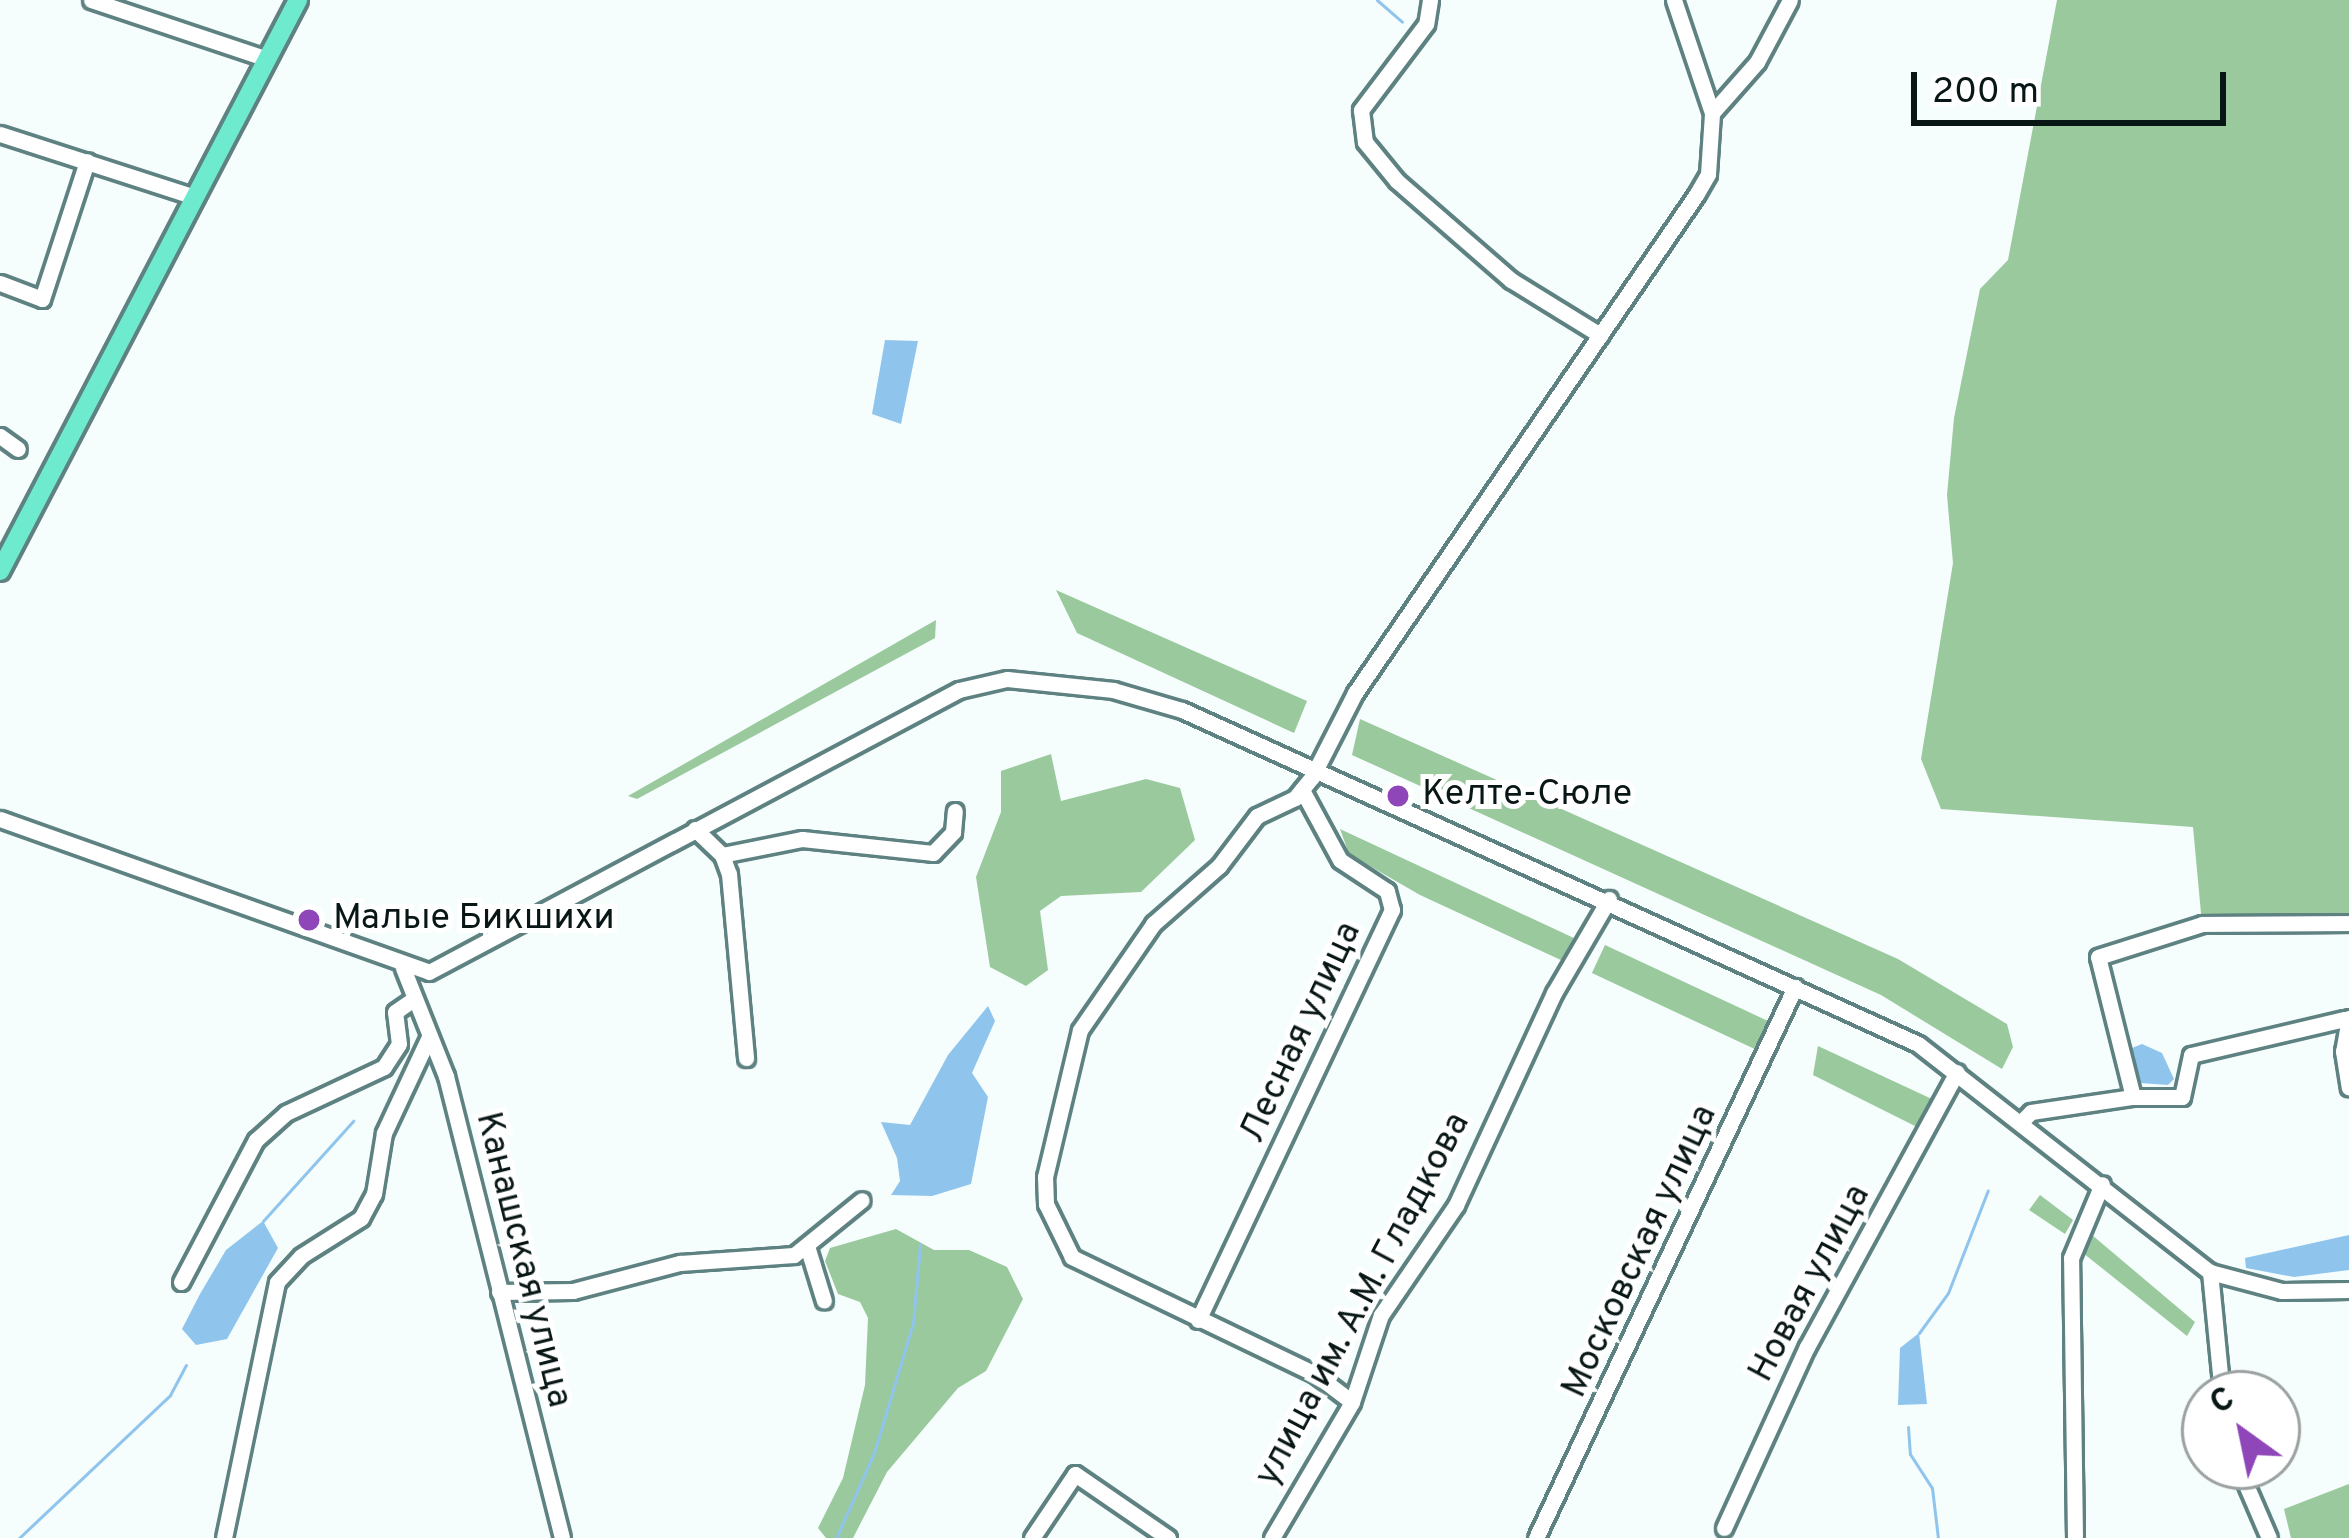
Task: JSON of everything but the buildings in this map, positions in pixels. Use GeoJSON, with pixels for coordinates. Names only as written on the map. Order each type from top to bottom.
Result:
{"type":"FeatureCollection","features":[{"type":"Feature","properties":{"kind":"main road"},"geometry":{"type":"LineString","coordinates":[[0,571],[298,0]]}},
{"type":"Feature","properties":{"kind":"street"},"geometry":{"type":"LineString","coordinates":[[91,0],[266,59]]}},
{"type":"Feature","properties":{"kind":"street"},"geometry":{"type":"LineString","coordinates":[[1430,0],[1426,24],[1360,110],[1365,142],[1511,280],[1600,335]]}},
{"type":"Feature","properties":{"kind":"street"},"geometry":{"type":"LineString","coordinates":[[1352,1402],[1315,1374],[1090,1270],[1072,1257],[1053,1219],[1045,1177],[1092,1003],[1153,924],[1219,866],[1257,816],[1302,790],[1355,692],[1708,174],[1712,113],[1674,0]]}},
{"type":"Feature","properties":{"kind":"street"},"geometry":{"type":"LineString","coordinates":[[1712,113],[1757,62],[1790,0]]}},
{"type":"Feature","properties":{"kind":"street"},"geometry":{"type":"LineString","coordinates":[[0,134],[195,197]]}},
{"type":"Feature","properties":{"kind":"street"},"geometry":{"type":"LineString","coordinates":[[0,283],[42,298],[87,161]]}},
{"type":"Feature","properties":{"kind":"street"},"geometry":{"type":"LineString","coordinates":[[0,436],[18,449]]}},
{"type":"Feature","properties":{"kind":"street"},"geometry":{"type":"LineString","coordinates":[[0,819],[403,968],[443,969],[904,713],[1006,679],[1113,690],[1182,710],[1609,899],[1918,1043],[2023,1120],[2210,1272],[2282,1291],[2349,1290]]}},
{"type":"Feature","properties":{"kind":"street","name":"Лесная улица"},"geometry":{"type":"LineString","coordinates":[[1198,1320],[1392,910],[1388,891],[1340,860],[1302,790]]}},
{"type":"Feature","properties":{"kind":"street"},"geometry":{"type":"LineString","coordinates":[[722,855],[802,838],[933,853],[953,832],[955,811]]}},
{"type":"Feature","properties":{"kind":"street"},"geometry":{"type":"LineString","coordinates":[[695,829],[722,855],[746,1058]]}},
{"type":"Feature","properties":{"kind":"street","name":"улица им. А.М. Гладкова"},"geometry":{"type":"LineString","coordinates":[[1271,1538],[1352,1402],[1382,1315],[1456,1205],[1554,993],[1609,899]]}},
{"type":"Feature","properties":{"kind":"street"},"geometry":{"type":"LineString","coordinates":[[2133,1097],[2098,957],[2202,924],[2349,923]]}},
{"type":"Feature","properties":{"kind":"street","name":"Канашская улица"},"geometry":{"type":"LineString","coordinates":[[403,968],[411,1000],[446,1076],[562,1538]]}},
{"type":"Feature","properties":{"kind":"street","name":"Московская улица"},"geometry":{"type":"LineString","coordinates":[[1535,1538],[1795,988]]}},
{"type":"Feature","properties":{"kind":"street"},"geometry":{"type":"LineString","coordinates":[[181,1282],[256,1140],[286,1113],[384,1067],[399,1044],[395,1012],[411,1000]]}},
{"type":"Feature","properties":{"kind":"street"},"geometry":{"type":"LineString","coordinates":[[2023,1120],[2031,1112],[2133,1097],[2182,1097],[2191,1055],[2347,1018],[2349,1088]]}},
{"type":"Feature","properties":{"kind":"street"},"geometry":{"type":"LineString","coordinates":[[224,1538],[277,1282],[301,1256],[361,1218],[397,1098],[429,1037]]}},
{"type":"Feature","properties":{"kind":"street","name":"Новая улица"},"geometry":{"type":"LineString","coordinates":[[1724,1528],[1807,1347],[1957,1072]]}},
{"type":"Feature","properties":{"kind":"street"},"geometry":{"type":"LineString","coordinates":[[2075,1538],[2071,1258],[2102,1184]]}},
{"type":"Feature","properties":{"kind":"street"},"geometry":{"type":"LineString","coordinates":[[499,1292],[587,1289],[680,1263],[808,1249],[862,1200]]}},
{"type":"Feature","properties":{"kind":"street"},"geometry":{"type":"LineString","coordinates":[[808,1249],[824,1301]]}},
{"type":"Feature","properties":{"kind":"street"},"geometry":{"type":"LineString","coordinates":[[2210,1272],[2220,1370]]}},
{"type":"Feature","properties":{"kind":"street"},"geometry":{"type":"LineString","coordinates":[[1032,1538],[1075,1474],[1168,1538]]}},
{"type":"Feature","properties":{"kind":"street"},"geometry":{"type":"LineString","coordinates":[[2248,1490],[2269,1538]]}},
{"type":"Feature","properties":{"kind":"green space"},"geometry":{"type":"Polygon","coordinates":[[[2057,0],[2349,0],[2349,923],[2202,924],[2193,827],[1941,809],[1921,759],[1953,563],[1947,495],[1954,418],[1980,289],[2008,260],[2057,0]]]}},
{"type":"Feature","properties":{"kind":"green space"},"geometry":{"type":"Polygon","coordinates":[[[1056,590],[1307,701],[1294,733],[1077,633],[1056,590]]]}},
{"type":"Feature","properties":{"kind":"green space"},"geometry":{"type":"Polygon","coordinates":[[[936,620],[935,638],[637,799],[628,796],[936,620]]]}},
{"type":"Feature","properties":{"kind":"green space"},"geometry":{"type":"Polygon","coordinates":[[[1360,719],[1898,959],[2007,1024],[2013,1047],[2002,1069],[1881,995],[1352,755],[1360,719]]]}},
{"type":"Feature","properties":{"kind":"green space"},"geometry":{"type":"Polygon","coordinates":[[[1051,754],[1061,801],[1146,779],[1180,788],[1195,840],[1141,892],[1061,896],[1040,911],[1048,970],[1026,986],[990,967],[976,877],[1001,812],[1001,771],[1051,754]]]}},
{"type":"Feature","properties":{"kind":"green space"},"geometry":{"type":"Polygon","coordinates":[[[1340,829],[1576,939],[1563,961],[1420,895],[1349,854],[1340,829]]]}},
{"type":"Feature","properties":{"kind":"green space"},"geometry":{"type":"Polygon","coordinates":[[[1605,945],[1770,1022],[1757,1050],[1592,973],[1605,945]]]}},
{"type":"Feature","properties":{"kind":"green space"},"geometry":{"type":"Polygon","coordinates":[[[1818,1046],[1934,1100],[1921,1129],[1813,1075],[1818,1046]]]}},
{"type":"Feature","properties":{"kind":"green space"},"geometry":{"type":"Polygon","coordinates":[[[2040,1195],[2073,1220],[2065,1234],[2029,1210],[2040,1195]]]}},
{"type":"Feature","properties":{"kind":"green space"},"geometry":{"type":"Polygon","coordinates":[[[896,1229],[934,1250],[969,1250],[1007,1267],[1023,1299],[986,1371],[958,1388],[887,1472],[853,1538],[826,1538],[818,1528],[843,1478],[865,1385],[868,1318],[860,1302],[838,1294],[825,1261],[830,1248],[896,1229]]]}},
{"type":"Feature","properties":{"kind":"green space"},"geometry":{"type":"Polygon","coordinates":[[[2092,1235],[2195,1322],[2187,1336],[2083,1253],[2092,1235]]]}},
{"type":"Feature","properties":{"kind":"green space"},"geometry":{"type":"Polygon","coordinates":[[[2349,1484],[2349,1538],[2291,1538],[2284,1509],[2349,1484]]]}},
{"type":"Feature","properties":{"kind":"water"},"geometry":{"type":"Polygon","coordinates":[[[885,340],[918,341],[901,424],[872,414],[885,340]]]}},
{"type":"Feature","properties":{"kind":"water"},"geometry":{"type":"Polygon","coordinates":[[[988,1006],[995,1021],[972,1073],[988,1097],[971,1184],[932,1196],[891,1195],[900,1181],[897,1158],[881,1122],[910,1125],[948,1055],[988,1006]]]}},
{"type":"Feature","properties":{"kind":"water"},"geometry":{"type":"Polygon","coordinates":[[[2142,1044],[2162,1053],[2174,1079],[2168,1085],[2140,1083],[2132,1048],[2142,1044]]]}},
{"type":"Feature","properties":{"kind":"water"},"geometry":{"type":"Polygon","coordinates":[[[263,1221],[278,1248],[227,1339],[196,1345],[182,1329],[200,1294],[226,1250],[263,1221]]]}},
{"type":"Feature","properties":{"kind":"water"},"geometry":{"type":"Polygon","coordinates":[[[2349,1235],[2349,1270],[2294,1277],[2246,1268],[2245,1258],[2349,1235]]]}},
{"type":"Feature","properties":{"kind":"water"},"geometry":{"type":"Polygon","coordinates":[[[1919,1333],[1927,1404],[1898,1405],[1900,1348],[1919,1333]]]}},
{"type":"Feature","properties":{"kind":"waterway"},"geometry":{"type":"LineString","coordinates":[[1377,0],[1402,22]]}},
{"type":"Feature","properties":{"kind":"waterway"},"geometry":{"type":"LineString","coordinates":[[263,1221],[353,1121]]}},
{"type":"Feature","properties":{"kind":"waterway"},"geometry":{"type":"LineString","coordinates":[[1919,1333],[1948,1293],[1988,1190]]}},
{"type":"Feature","properties":{"kind":"waterway"},"geometry":{"type":"LineString","coordinates":[[836,1538],[874,1453],[913,1323],[920,1244]]}},
{"type":"Feature","properties":{"kind":"waterway"},"geometry":{"type":"LineString","coordinates":[[19,1538],[170,1395],[186,1365]]}},
{"type":"Feature","properties":{"kind":"waterway"},"geometry":{"type":"LineString","coordinates":[[1908,1427],[1910,1454],[1932,1488],[1938,1538]]}},
{"type":"Feature","properties":{"kind":"place","name":"Келте-Сюле"},"geometry":{"type":"Point","coordinates":[1398,796]}},
{"type":"Feature","properties":{"kind":"place","name":"Малые Бикшихи"},"geometry":{"type":"Point","coordinates":[309,920]}}]}
